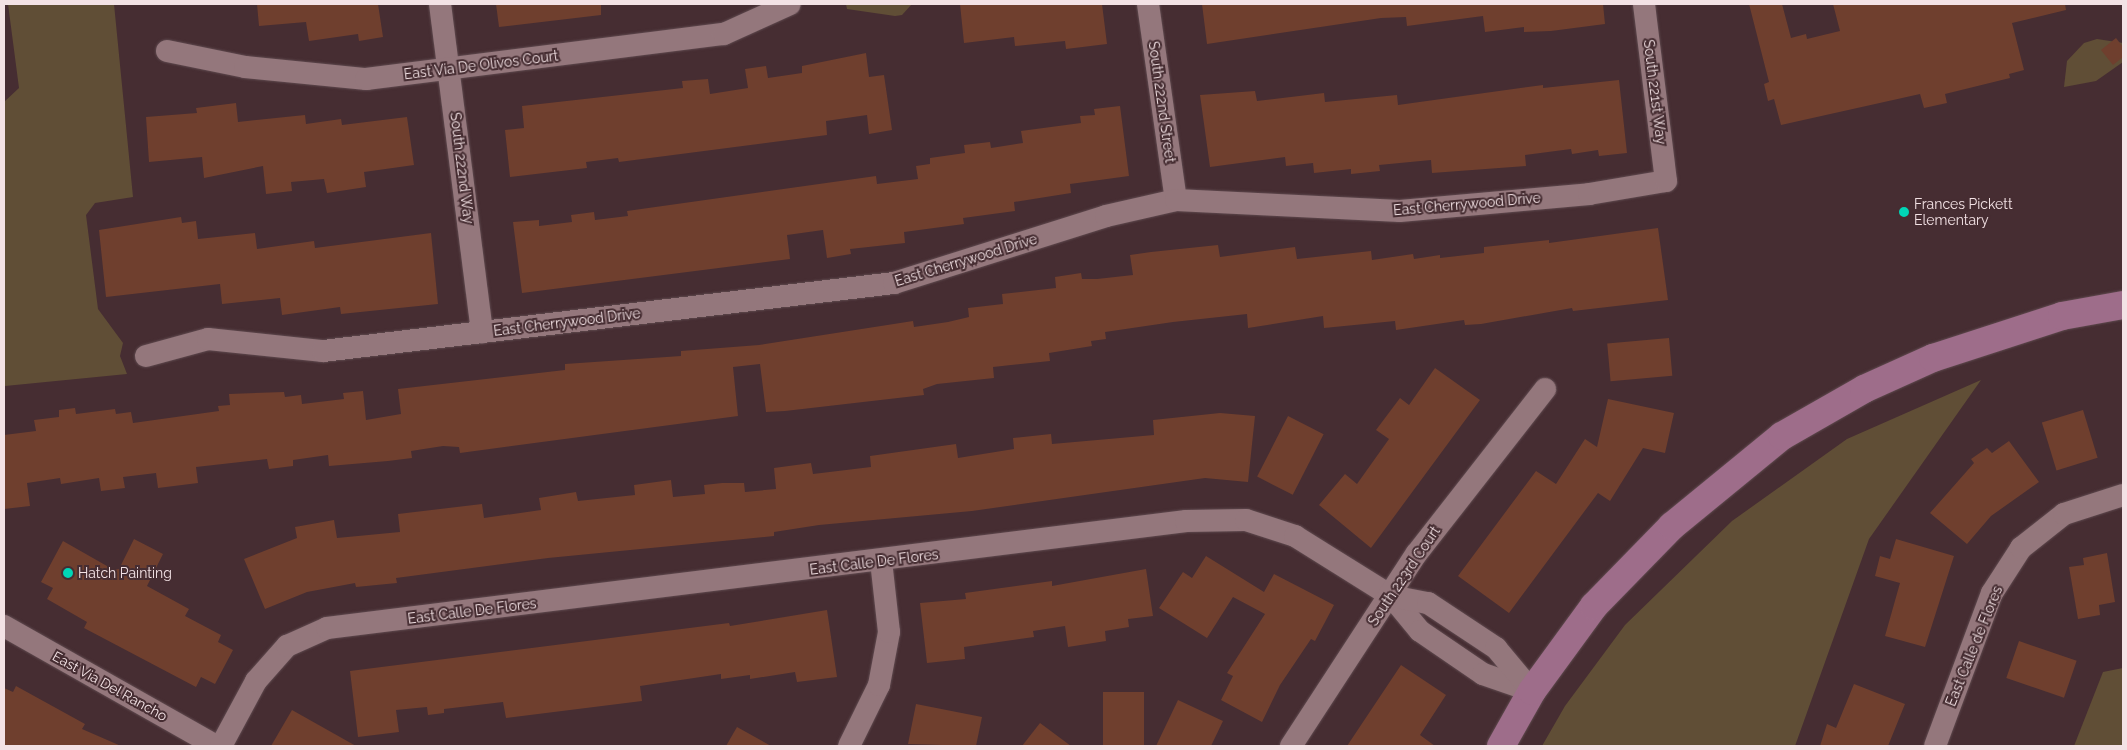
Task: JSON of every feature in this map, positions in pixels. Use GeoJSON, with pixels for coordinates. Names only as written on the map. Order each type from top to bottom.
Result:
{"type":"FeatureCollection","features":[{"type":"Feature","properties":{"kind":"street","name":"South 222nd Way"},"geometry":{"type":"LineString","coordinates":[[440,4],[450,69],[482,332]]}},
{"type":"Feature","properties":{"kind":"street","name":"East Via De Olivos Court"},"geometry":{"type":"LineString","coordinates":[[167,51],[245,67],[366,79],[724,34],[790,4]]}},
{"type":"Feature","properties":{"kind":"street","name":"South 222nd Street"},"geometry":{"type":"LineString","coordinates":[[1148,4],[1176,200]]}},
{"type":"Feature","properties":{"kind":"street","name":"South 221st Way"},"geometry":{"type":"LineString","coordinates":[[1644,4],[1666,181]]}},
{"type":"Feature","properties":{"kind":"street","name":"East Cherrywood Drive"},"geometry":{"type":"LineString","coordinates":[[146,356],[208,339],[323,351],[894,283],[1106,216],[1176,200],[1400,211],[1589,194],[1666,181]]}},
{"type":"Feature","properties":{"kind":"street"},"geometry":{"type":"LineString","coordinates":[[1501,746],[1532,691],[1594,606],[1672,526],[1782,436],[1864,389],[1933,358],[2062,316],[2123,305]]}},
{"type":"Feature","properties":{"kind":"street","name":"South 223rd Court"},"geometry":{"type":"LineString","coordinates":[[1291,746],[1391,596],[1417,552],[1545,389]]}},
{"type":"Feature","properties":{"kind":"street","name":"East Calle de Flores"},"geometry":{"type":"LineString","coordinates":[[1935,746],[1992,594],[2021,548],[2064,514],[2123,496]]}},
{"type":"Feature","properties":{"kind":"street","name":"East Calle De Flores"},"geometry":{"type":"LineString","coordinates":[[221,746],[256,681],[287,646],[327,628],[881,561],[1186,521],[1246,520],[1295,536],[1391,596]]}},
{"type":"Feature","properties":{"kind":"street"},"geometry":{"type":"LineString","coordinates":[[849,746],[879,685],[889,632],[881,561]]}},
{"type":"Feature","properties":{"kind":"street"},"geometry":{"type":"LineString","coordinates":[[1391,596],[1420,631],[1475,668],[1532,691]]}},
{"type":"Feature","properties":{"kind":"street","name":"East Via Del Rancho"},"geometry":{"type":"LineString","coordinates":[[4,626],[216,746]]}},
{"type":"Feature","properties":{"kind":"shaded area"},"geometry":{"type":"Polygon","coordinates":[[[8,4],[114,4],[133,197],[95,203],[86,215],[98,309],[123,343],[120,356],[127,374],[5,386],[4,102],[19,88],[8,4]]]}},
{"type":"Feature","properties":{"kind":"shaded area"},"geometry":{"type":"Polygon","coordinates":[[[846,4],[912,4],[902,15],[895,16],[847,9],[846,4]]]}},
{"type":"Feature","properties":{"kind":"shaded area"},"geometry":{"type":"Polygon","coordinates":[[[2097,39],[2123,43],[2123,62],[2096,81],[2064,87],[2067,61],[2084,43],[2097,39]]]}},
{"type":"Feature","properties":{"kind":"shaded area"},"geometry":{"type":"Polygon","coordinates":[[[1981,380],[1869,539],[1795,746],[1542,746],[1565,706],[1625,625],[1732,521],[1847,439],[1981,380]]]}},
{"type":"Feature","properties":{"kind":"shaded area"},"geometry":{"type":"Polygon","coordinates":[[[2123,668],[2123,746],[2074,746],[2103,672],[2123,668]]]}},
{"type":"Feature","properties":{"kind":"building"},"geometry":{"type":"Polygon","coordinates":[[[257,4],[378,4],[383,37],[359,41],[358,34],[309,41],[306,22],[259,26],[257,4]]]}},
{"type":"Feature","properties":{"kind":"building"},"geometry":{"type":"Polygon","coordinates":[[[496,4],[601,4],[601,15],[499,27],[496,4]]]}},
{"type":"Feature","properties":{"kind":"building"},"geometry":{"type":"Polygon","coordinates":[[[960,4],[1102,4],[1107,44],[1066,49],[1065,41],[1015,46],[1014,37],[964,43],[960,4]]]}},
{"type":"Feature","properties":{"kind":"building"},"geometry":{"type":"Polygon","coordinates":[[[1202,4],[1603,4],[1605,24],[1551,31],[1524,32],[1524,27],[1485,32],[1483,16],[1407,26],[1406,17],[1381,18],[1207,44],[1202,4]]]}},
{"type":"Feature","properties":{"kind":"building"},"geometry":{"type":"Polygon","coordinates":[[[1749,4],[1782,4],[1791,38],[1806,34],[1807,39],[1840,31],[1833,4],[2065,4],[2066,10],[2012,23],[2024,70],[2009,74],[2010,78],[1945,94],[1947,103],[1924,108],[1920,94],[1781,125],[1774,99],[1768,101],[1764,84],[1769,82],[1749,4]]]}},
{"type":"Feature","properties":{"kind":"building"},"geometry":{"type":"Polygon","coordinates":[[[2116,38],[2123,47],[2123,57],[2113,65],[2101,50],[2116,38]]]}},
{"type":"Feature","properties":{"kind":"building"},"geometry":{"type":"Polygon","coordinates":[[[866,53],[869,77],[884,75],[892,130],[869,134],[867,115],[826,121],[827,135],[619,162],[618,158],[586,162],[587,168],[510,177],[505,130],[524,128],[522,106],[683,88],[682,81],[708,79],[710,94],[748,88],[745,69],[766,66],[768,78],[802,73],[802,66],[866,53]]]}},
{"type":"Feature","properties":{"kind":"building"},"geometry":{"type":"Polygon","coordinates":[[[1619,80],[1627,153],[1599,156],[1598,150],[1572,154],[1571,149],[1525,155],[1526,166],[1432,173],[1431,160],[1379,165],[1380,171],[1351,174],[1351,169],[1314,173],[1313,163],[1286,166],[1285,157],[1210,167],[1200,95],[1255,91],[1257,101],[1324,93],[1325,102],[1397,95],[1398,105],[1543,85],[1543,88],[1619,80]]]}},
{"type":"Feature","properties":{"kind":"building"},"geometry":{"type":"Polygon","coordinates":[[[236,103],[238,122],[305,115],[306,124],[341,119],[342,125],[407,117],[414,165],[364,172],[366,187],[327,193],[324,179],[291,182],[292,191],[266,194],[263,166],[204,178],[202,157],[149,162],[146,117],[197,113],[196,108],[236,103]]]}},
{"type":"Feature","properties":{"kind":"building"},"geometry":{"type":"Polygon","coordinates":[[[1120,106],[1129,176],[1070,184],[1071,193],[1014,202],[1015,211],[963,218],[964,224],[904,232],[905,243],[850,249],[851,254],[827,258],[823,230],[787,235],[790,259],[522,293],[513,222],[539,220],[539,226],[572,222],[571,215],[594,212],[595,220],[628,216],[627,211],[876,176],[877,184],[918,179],[916,166],[930,164],[930,158],[965,153],[964,145],[990,142],[991,148],[1023,143],[1021,131],[1081,123],[1080,116],[1095,115],[1094,109],[1120,106]]]}},
{"type":"Feature","properties":{"kind":"building"},"geometry":{"type":"Polygon","coordinates":[[[181,217],[182,223],[196,221],[198,239],[255,233],[257,249],[314,241],[315,248],[431,233],[438,304],[341,314],[340,307],[282,315],[280,298],[222,304],[220,284],[106,297],[99,230],[181,217]]]}},
{"type":"Feature","properties":{"kind":"building"},"geometry":{"type":"Polygon","coordinates":[[[1658,228],[1668,300],[1573,311],[1572,308],[1481,324],[1465,325],[1464,320],[1396,330],[1395,321],[1324,328],[1323,316],[1248,328],[1247,314],[1173,322],[1105,332],[1106,339],[1091,341],[1092,346],[1049,353],[1050,361],[993,367],[994,378],[937,384],[923,389],[924,395],[785,411],[766,412],[760,364],[733,367],[738,416],[460,453],[459,447],[443,446],[411,451],[412,458],[388,461],[329,466],[328,455],[293,460],[293,466],[269,469],[267,459],[196,467],[198,483],[158,488],[156,473],[123,477],[125,488],[101,491],[99,478],[61,484],[60,478],[27,483],[30,506],[4,509],[4,435],[36,431],[34,420],[59,417],[59,410],[75,408],[76,414],[115,409],[116,414],[131,412],[133,423],[219,411],[218,406],[230,405],[229,394],[284,392],[285,397],[301,395],[302,404],[344,399],[343,393],[363,391],[366,420],[401,414],[398,389],[565,370],[565,364],[681,356],[681,351],[759,345],[913,321],[914,327],[948,322],[969,317],[968,308],[1003,304],[1002,294],[1056,288],[1055,277],[1081,273],[1082,279],[1133,275],[1130,255],[1218,245],[1220,257],[1295,247],[1297,259],[1371,251],[1372,260],[1413,254],[1414,259],[1440,255],[1440,258],[1484,253],[1484,247],[1549,240],[1549,243],[1658,228]]]}},
{"type":"Feature","properties":{"kind":"building"},"geometry":{"type":"Polygon","coordinates":[[[1669,338],[1672,376],[1611,381],[1607,343],[1669,338]]]}},
{"type":"Feature","properties":{"kind":"building"},"geometry":{"type":"Polygon","coordinates":[[[1435,368],[1480,400],[1371,548],[1319,505],[1345,474],[1357,484],[1389,439],[1376,430],[1400,398],[1409,405],[1435,368]]]}},
{"type":"Feature","properties":{"kind":"building"},"geometry":{"type":"Polygon","coordinates":[[[1608,399],[1674,413],[1665,453],[1643,448],[1610,501],[1598,493],[1509,613],[1458,576],[1536,471],[1556,484],[1585,439],[1597,447],[1608,399]]]}},
{"type":"Feature","properties":{"kind":"building"},"geometry":{"type":"Polygon","coordinates":[[[2083,410],[2098,458],[2056,470],[2042,423],[2083,410]]]}},
{"type":"Feature","properties":{"kind":"building"},"geometry":{"type":"Polygon","coordinates":[[[1220,413],[1255,416],[1248,482],[1205,478],[972,511],[819,525],[774,532],[774,536],[548,558],[396,578],[397,583],[356,587],[355,583],[307,592],[265,609],[244,559],[297,538],[295,527],[334,520],[337,538],[400,532],[398,514],[482,504],[484,518],[541,510],[539,498],[576,492],[578,501],[635,495],[634,485],[671,480],[673,497],[705,494],[704,485],[722,483],[744,483],[745,492],[776,489],[774,468],[811,463],[813,474],[871,467],[870,456],[956,444],[958,458],[1014,449],[1013,438],[1051,434],[1052,444],[1154,435],[1153,420],[1220,413]]]}},
{"type":"Feature","properties":{"kind":"building"},"geometry":{"type":"Polygon","coordinates":[[[1288,416],[1324,434],[1293,495],[1257,477],[1288,416]]]}},
{"type":"Feature","properties":{"kind":"building"},"geometry":{"type":"Polygon","coordinates":[[[2009,441],[2039,482],[1991,516],[1967,544],[1930,513],[1974,463],[1971,459],[1987,448],[1992,453],[2009,441]]]}},
{"type":"Feature","properties":{"kind":"building"},"geometry":{"type":"Polygon","coordinates":[[[134,539],[163,554],[147,586],[189,609],[185,616],[221,635],[218,642],[233,650],[215,684],[201,677],[196,687],[84,628],[87,622],[47,599],[53,588],[41,582],[63,541],[114,570],[119,569],[134,539]]]}},
{"type":"Feature","properties":{"kind":"building"},"geometry":{"type":"Polygon","coordinates":[[[1896,539],[1954,556],[1925,647],[1885,636],[1900,583],[1875,576],[1880,556],[1890,559],[1896,539]]]}},
{"type":"Feature","properties":{"kind":"building"},"geometry":{"type":"Polygon","coordinates":[[[2107,553],[2115,602],[2099,605],[2100,615],[2078,619],[2069,567],[2084,565],[2083,558],[2107,553]]]}},
{"type":"Feature","properties":{"kind":"building"},"geometry":{"type":"Polygon","coordinates":[[[1206,556],[1264,592],[1274,574],[1334,605],[1315,641],[1311,639],[1280,685],[1262,722],[1221,700],[1233,676],[1227,673],[1265,614],[1233,597],[1207,638],[1159,608],[1183,572],[1192,578],[1206,556]]]}},
{"type":"Feature","properties":{"kind":"building"},"geometry":{"type":"Polygon","coordinates":[[[1146,569],[1153,616],[1128,619],[1129,627],[1105,631],[1106,641],[1068,647],[1065,626],[1033,631],[1034,637],[964,647],[965,659],[927,663],[920,603],[966,599],[965,593],[1052,581],[1052,586],[1146,569]]]}},
{"type":"Feature","properties":{"kind":"building"},"geometry":{"type":"Polygon","coordinates":[[[827,610],[837,677],[797,682],[795,672],[750,679],[750,675],[721,679],[721,674],[640,686],[642,701],[506,718],[503,702],[444,709],[444,713],[428,715],[427,707],[396,710],[399,732],[358,737],[350,671],[729,623],[730,626],[827,610]]]}},
{"type":"Feature","properties":{"kind":"building"},"geometry":{"type":"Polygon","coordinates":[[[2019,641],[2077,661],[2064,698],[2006,678],[2019,641]]]}},
{"type":"Feature","properties":{"kind":"building"},"geometry":{"type":"Polygon","coordinates":[[[1401,665],[1446,695],[1420,735],[1435,746],[1347,746],[1401,665]]]}},
{"type":"Feature","properties":{"kind":"building"},"geometry":{"type":"Polygon","coordinates":[[[1854,684],[1905,704],[1888,746],[1820,746],[1827,724],[1836,728],[1854,684]]]}},
{"type":"Feature","properties":{"kind":"building"},"geometry":{"type":"Polygon","coordinates":[[[16,686],[85,724],[82,729],[121,746],[4,746],[4,688],[13,692],[16,686]]]}},
{"type":"Feature","properties":{"kind":"building"},"geometry":{"type":"Polygon","coordinates":[[[1103,692],[1144,692],[1144,746],[1103,746],[1103,692]]]}},
{"type":"Feature","properties":{"kind":"building"},"geometry":{"type":"Polygon","coordinates":[[[1178,700],[1223,721],[1211,746],[1156,746],[1178,700]]]}},
{"type":"Feature","properties":{"kind":"building"},"geometry":{"type":"Polygon","coordinates":[[[916,704],[982,717],[976,746],[908,744],[916,704]]]}},
{"type":"Feature","properties":{"kind":"building"},"geometry":{"type":"Polygon","coordinates":[[[292,710],[356,746],[271,746],[292,710]]]}},
{"type":"Feature","properties":{"kind":"building"},"geometry":{"type":"Polygon","coordinates":[[[1040,723],[1071,746],[1022,746],[1040,723]]]}},
{"type":"Feature","properties":{"kind":"building"},"geometry":{"type":"Polygon","coordinates":[[[737,727],[771,746],[726,746],[737,727]]]}},
{"type":"Feature","properties":{"kind":"place","name":"Frances Pickett Elementary"},"geometry":{"type":"Point","coordinates":[1904,212]}},
{"type":"Feature","properties":{"kind":"place","name":"Hatch Painting"},"geometry":{"type":"Point","coordinates":[68,573]}}]}
